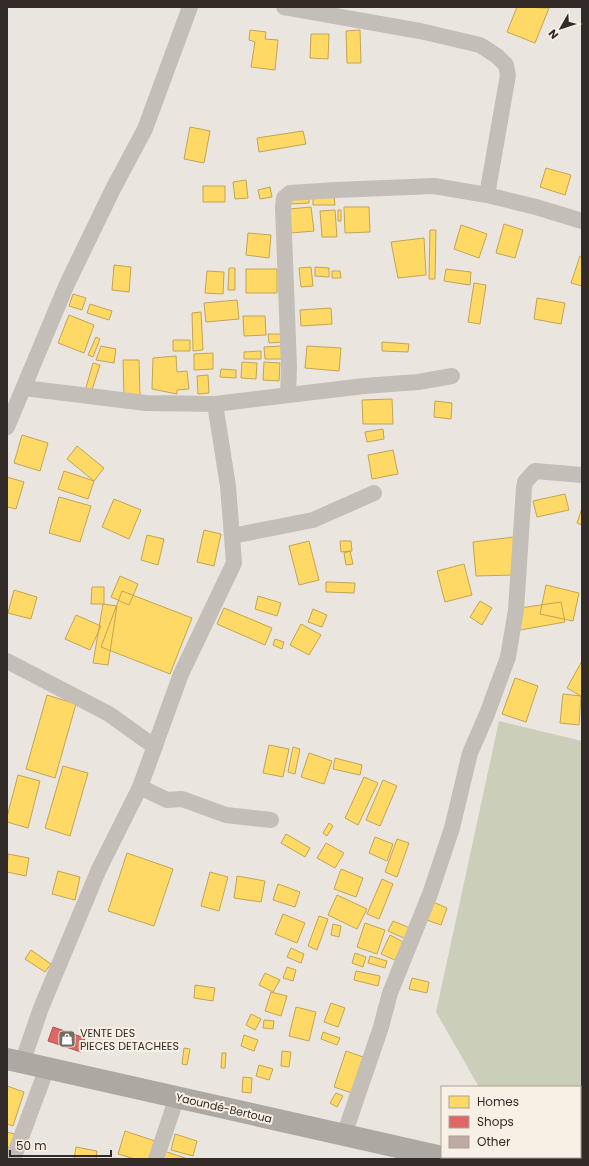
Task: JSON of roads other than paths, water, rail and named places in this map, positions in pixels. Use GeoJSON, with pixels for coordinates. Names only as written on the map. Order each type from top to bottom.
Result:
{"type":"FeatureCollection","features":[{"type":"Feature","properties":{"kind":"highway","name":"Yaoundé-Bertoua"},"geometry":{"type":"LineString","coordinates":[[15,1061],[441,1157]]}},
{"type":"Feature","properties":{"kind":"street"},"geometry":{"type":"LineString","coordinates":[[7,427],[66,284],[113,189],[145,129],[190,7]]}},
{"type":"Feature","properties":{"kind":"street"},"geometry":{"type":"LineString","coordinates":[[284,7],[420,31],[480,45],[497,56],[506,65],[508,75],[487,195]]}},
{"type":"Feature","properties":{"kind":"street"},"geometry":{"type":"LineString","coordinates":[[288,395],[289,367],[283,207],[284,198],[290,194],[434,186],[487,195],[536,207],[582,221]]}},
{"type":"Feature","properties":{"kind":"street"},"geometry":{"type":"LineString","coordinates":[[24,388],[146,403],[215,404],[418,382],[452,376]]}},
{"type":"Feature","properties":{"kind":"street"},"geometry":{"type":"LineString","coordinates":[[15,1061],[41,1008],[99,869],[140,787],[181,674],[234,563],[228,486],[215,404]]}},
{"type":"Feature","properties":{"kind":"street"},"geometry":{"type":"LineString","coordinates":[[344,1135],[381,1027],[390,993],[430,894],[452,828],[470,753],[487,714],[508,657],[516,610],[525,482],[536,471],[582,475]]}},
{"type":"Feature","properties":{"kind":"street"},"geometry":{"type":"LineString","coordinates":[[232,536],[313,520],[374,493]]}},
{"type":"Feature","properties":{"kind":"street"},"geometry":{"type":"LineString","coordinates":[[7,661],[110,714],[155,747]]}},
{"type":"Feature","properties":{"kind":"street"},"geometry":{"type":"LineString","coordinates":[[140,787],[167,800],[182,799],[226,815],[271,820]]}},
{"type":"Feature","properties":{"kind":"street"},"geometry":{"type":"LineString","coordinates":[[13,1159],[47,1068]]}},
{"type":"Feature","properties":{"kind":"street"},"geometry":{"type":"LineString","coordinates":[[156,1159],[177,1097]]}},
{"type":"Feature","properties":{"kind":"place","name":"VENTE DES PIECES DETACHEES"},"geometry":{"type":"Point","coordinates":[67,1039]}}]}
